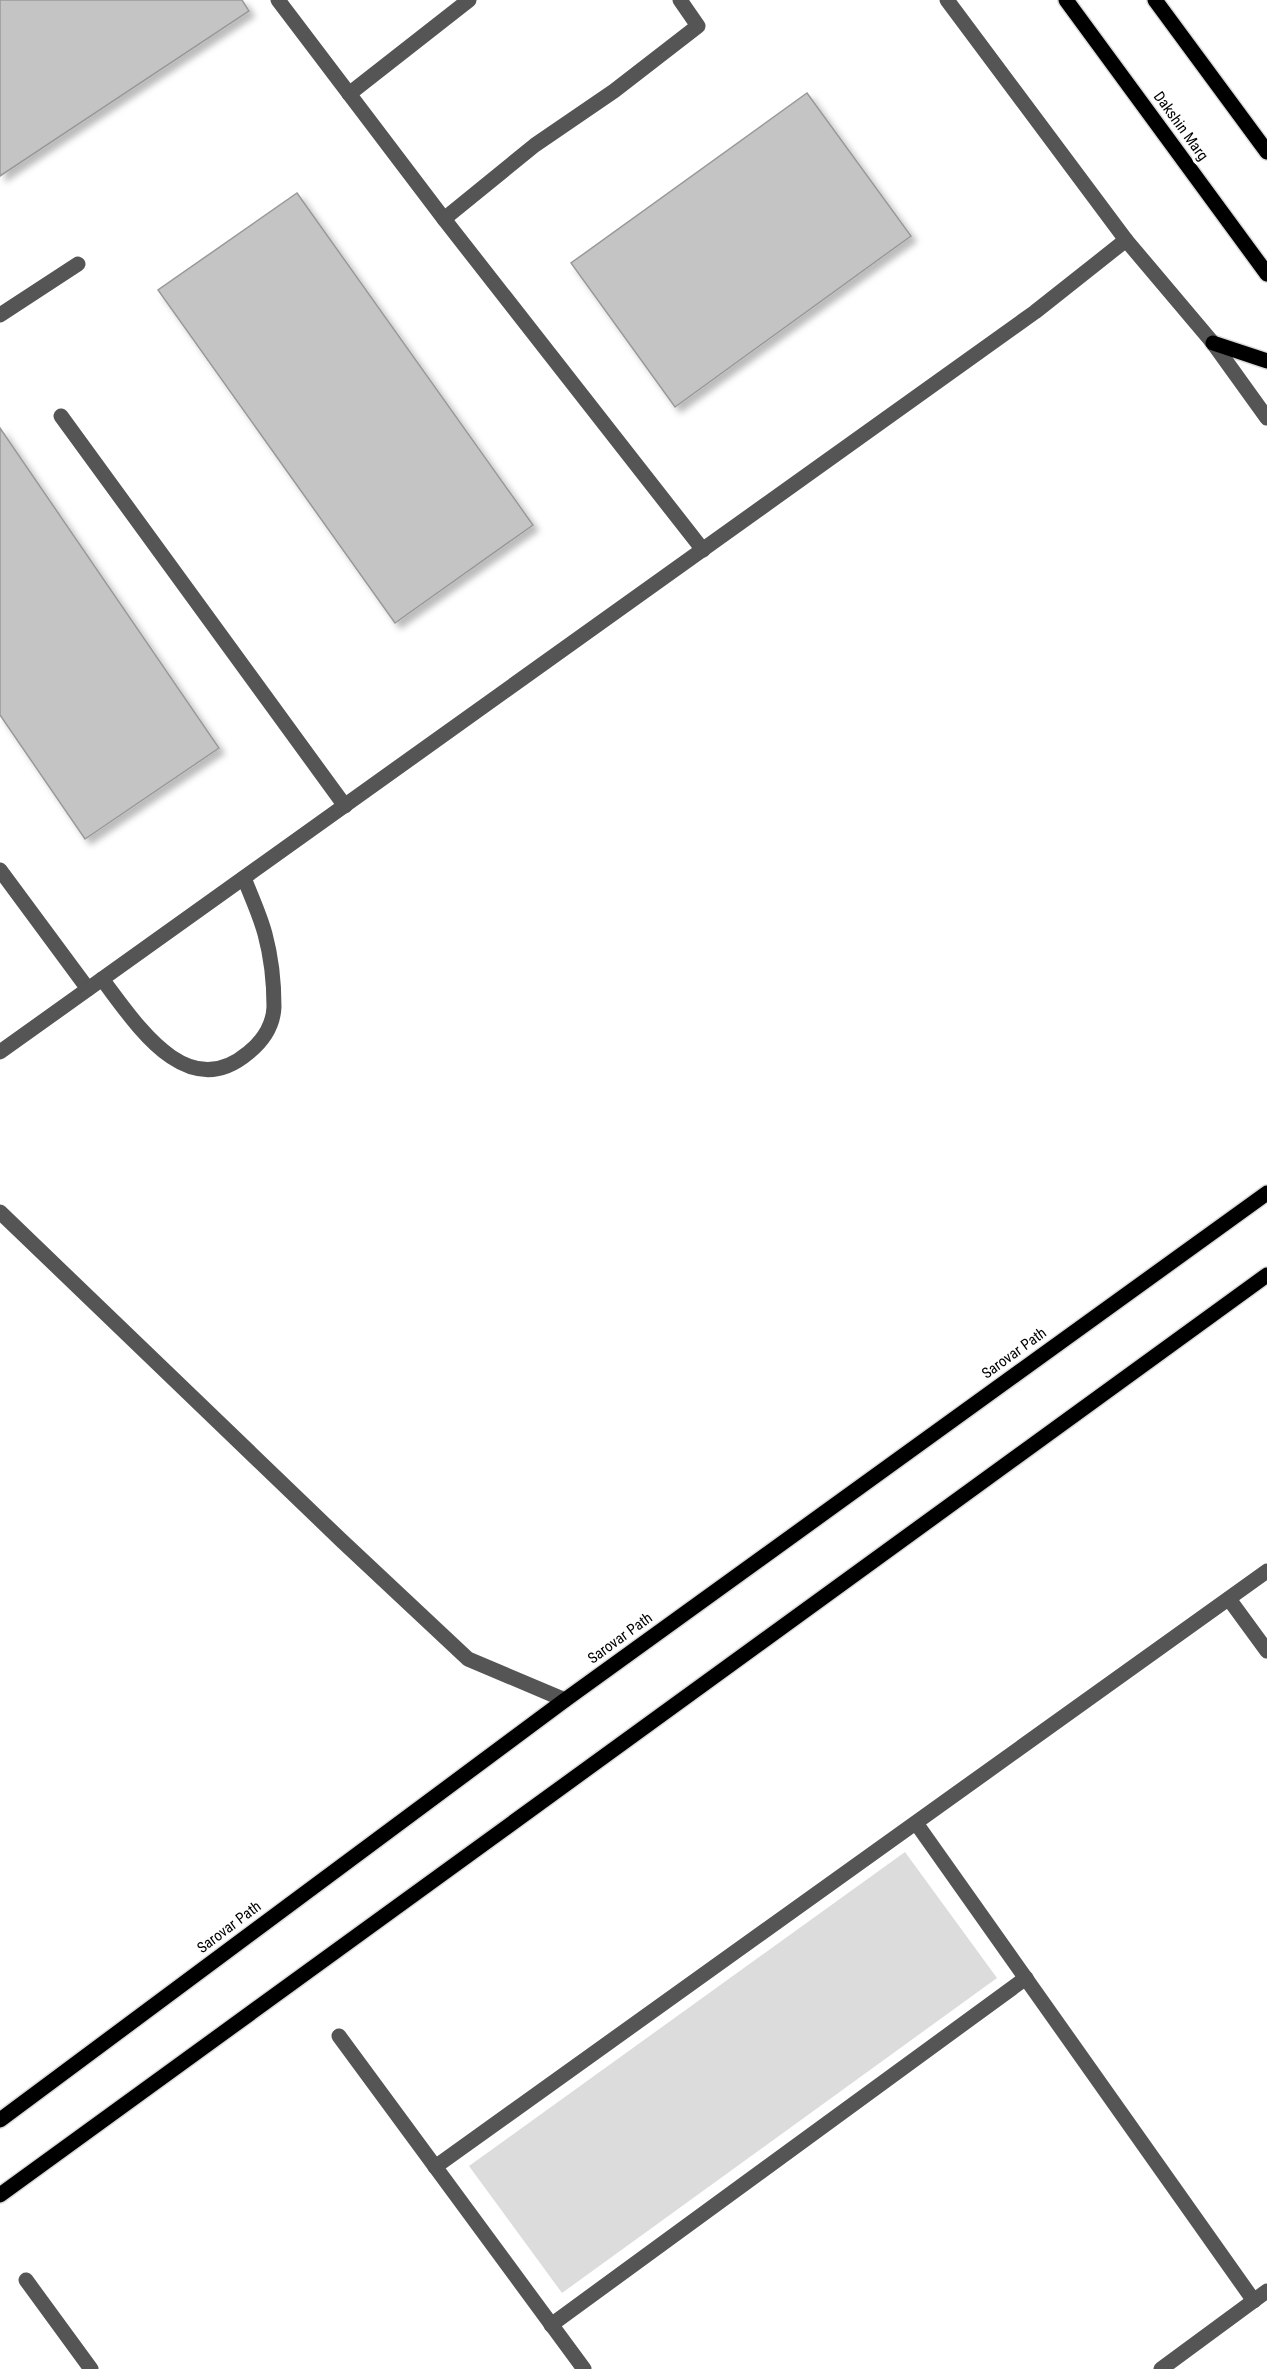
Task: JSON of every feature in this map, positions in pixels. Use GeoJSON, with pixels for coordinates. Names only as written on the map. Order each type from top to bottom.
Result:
{"type":"FeatureCollection","features":[{"type":"Feature","properties":{"kind":"main road","name":"Dakshin Marg"},"geometry":{"type":"LineString","coordinates":[[1066,0],[1267,274]]}},
{"type":"Feature","properties":{"kind":"main road"},"geometry":{"type":"LineString","coordinates":[[1155,0],[1267,152]]}},
{"type":"Feature","properties":{"kind":"main road"},"geometry":{"type":"LineString","coordinates":[[1213,343],[1267,361]]}},
{"type":"Feature","properties":{"kind":"main road","name":"Sarovar Path"},"geometry":{"type":"LineString","coordinates":[[0,2120],[565,1700],[1267,1193]]}},
{"type":"Feature","properties":{"kind":"main road"},"geometry":{"type":"LineString","coordinates":[[0,2195],[1267,1275]]}},
{"type":"Feature","properties":{"kind":"street"},"geometry":{"type":"LineString","coordinates":[[278,0],[444,219],[703,550]]}},
{"type":"Feature","properties":{"kind":"street"},"geometry":{"type":"LineString","coordinates":[[349,94],[469,0]]}},
{"type":"Feature","properties":{"kind":"street"},"geometry":{"type":"LineString","coordinates":[[444,219],[535,145],[614,91],[698,26],[680,0]]}},
{"type":"Feature","properties":{"kind":"street"},"geometry":{"type":"LineString","coordinates":[[947,0],[1126,240],[1213,343],[1267,418]]}},
{"type":"Feature","properties":{"kind":"street"},"geometry":{"type":"LineString","coordinates":[[0,1052],[1035,312],[1126,240]]}},
{"type":"Feature","properties":{"kind":"street"},"geometry":{"type":"LineString","coordinates":[[0,315],[78,264]]}},
{"type":"Feature","properties":{"kind":"street"},"geometry":{"type":"LineString","coordinates":[[61,416],[345,806]]}},
{"type":"Feature","properties":{"kind":"street"},"geometry":{"type":"LineString","coordinates":[[0,870],[88,989]]}},
{"type":"Feature","properties":{"kind":"street"},"geometry":{"type":"LineString","coordinates":[[102,979],[146,1036],[170,1056],[191,1069],[221,1068],[245,1055],[266,1036],[274,1009],[265,935],[244,878]]}},
{"type":"Feature","properties":{"kind":"street"},"geometry":{"type":"LineString","coordinates":[[0,1212],[468,1659],[565,1700]]}},
{"type":"Feature","properties":{"kind":"street"},"geometry":{"type":"LineString","coordinates":[[435,2167],[1267,1571]]}},
{"type":"Feature","properties":{"kind":"street"},"geometry":{"type":"LineString","coordinates":[[1228,1599],[1267,1651]]}},
{"type":"Feature","properties":{"kind":"street"},"geometry":{"type":"LineString","coordinates":[[916,1823],[1254,2301]]}},
{"type":"Feature","properties":{"kind":"street"},"geometry":{"type":"LineString","coordinates":[[551,2325],[1026,1978]]}},
{"type":"Feature","properties":{"kind":"street"},"geometry":{"type":"LineString","coordinates":[[339,2036],[584,2369]]}},
{"type":"Feature","properties":{"kind":"street"},"geometry":{"type":"LineString","coordinates":[[26,2280],[91,2369]]}},
{"type":"Feature","properties":{"kind":"street"},"geometry":{"type":"LineString","coordinates":[[1161,2369],[1267,2291]]}},
{"type":"Feature","properties":{"kind":"shaded area"},"geometry":{"type":"Polygon","coordinates":[[[905,1852],[997,1978],[562,2293],[469,2166],[905,1852]]]}},
{"type":"Feature","properties":{"kind":"building"},"geometry":{"type":"Polygon","coordinates":[[[0,0],[242,0],[249,11],[0,176],[0,0]]]}},
{"type":"Feature","properties":{"kind":"building"},"geometry":{"type":"Polygon","coordinates":[[[807,93],[911,236],[675,407],[571,263],[807,93]]]}},
{"type":"Feature","properties":{"kind":"building"},"geometry":{"type":"Polygon","coordinates":[[[297,193],[533,525],[395,623],[158,290],[297,193]]]}},
{"type":"Feature","properties":{"kind":"building"},"geometry":{"type":"Polygon","coordinates":[[[0,428],[219,748],[85,839],[0,715],[0,428]]]}}]}
